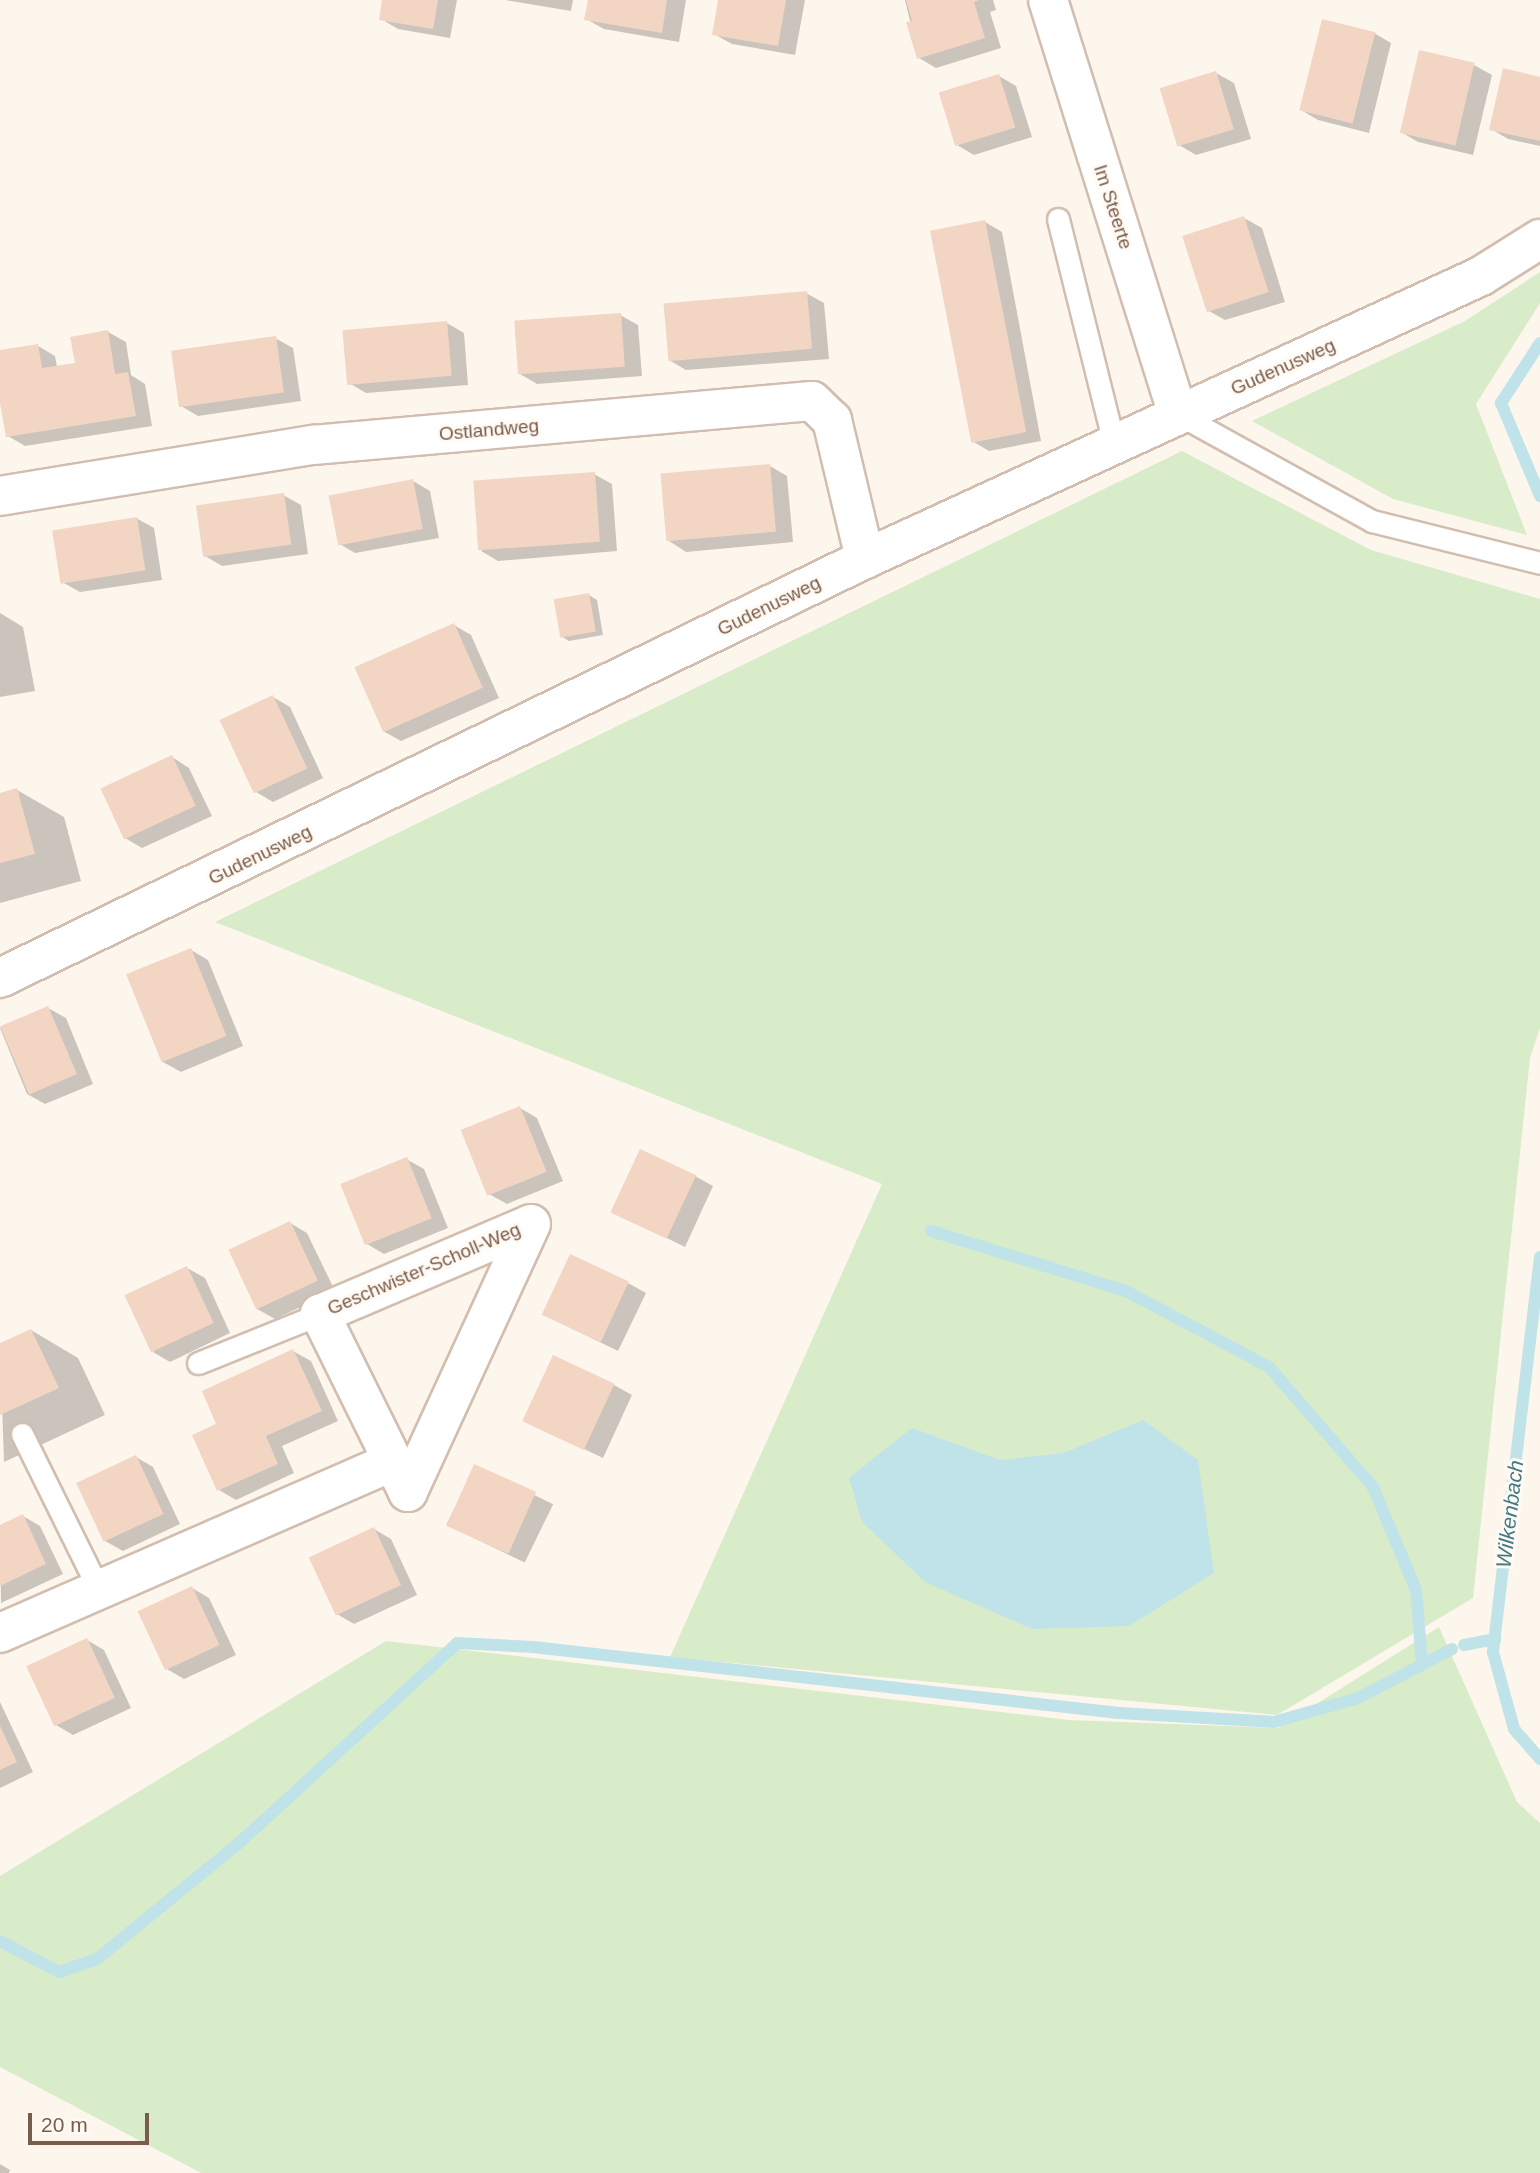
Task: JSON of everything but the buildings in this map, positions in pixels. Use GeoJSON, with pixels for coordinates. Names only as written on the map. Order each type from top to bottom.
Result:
{"type":"FeatureCollection","features":[{"type":"Feature","properties":{"kind":"street","name":"Im Steerte"},"geometry":{"type":"LineString","coordinates":[[1048,0],[1178,414]]}},
{"type":"Feature","properties":{"kind":"street","name":"Gudenusweg"},"geometry":{"type":"LineString","coordinates":[[0,978],[865,559],[1481,276],[1540,239]]}},
{"type":"Feature","properties":{"kind":"street","name":"Ostlandweg"},"geometry":{"type":"LineString","coordinates":[[0,496],[313,445],[812,401],[832,420],[865,559]]}},
{"type":"Feature","properties":{"kind":"street","name":"Geschwister-Scholl-Weg"},"geometry":{"type":"LineString","coordinates":[[531,1224],[408,1492],[392,1462],[320,1314],[531,1224]]}},
{"type":"Feature","properties":{"kind":"street"},"geometry":{"type":"LineString","coordinates":[[0,1633],[392,1462]]}},
{"type":"Feature","properties":{"kind":"lane"},"geometry":{"type":"LineString","coordinates":[[1058,219],[1114,444]]}},
{"type":"Feature","properties":{"kind":"lane"},"geometry":{"type":"LineString","coordinates":[[1178,414],[1372,520],[1540,563]]}},
{"type":"Feature","properties":{"kind":"lane"},"geometry":{"type":"LineString","coordinates":[[198,1363],[320,1314]]}},
{"type":"Feature","properties":{"kind":"lane"},"geometry":{"type":"LineString","coordinates":[[22,1434],[99,1590]]}},
{"type":"Feature","properties":{"kind":"green space"},"geometry":{"type":"Polygon","coordinates":[[[1540,272],[1540,303],[1476,404],[1527,535],[1393,499],[1252,421],[1465,321],[1540,272]]]}},
{"type":"Feature","properties":{"kind":"green space"},"geometry":{"type":"Polygon","coordinates":[[[1182,451],[1371,550],[1540,599],[1540,1028],[1530,1058],[1473,1598],[1277,1715],[670,1657],[882,1184],[215,922],[1182,451]]]}},
{"type":"Feature","properties":{"kind":"green space"},"geometry":{"type":"Polygon","coordinates":[[[1439,1627],[1517,1802],[1540,1823],[1540,2173],[201,2173],[0,2067],[0,1876],[386,1641],[1069,1720],[1278,1728],[1439,1627]]]}},
{"type":"Feature","properties":{"kind":"water"},"geometry":{"type":"Polygon","coordinates":[[[1143,1420],[1198,1460],[1214,1573],[1129,1626],[1032,1629],[925,1582],[862,1522],[849,1478],[912,1428],[1000,1460],[1064,1453],[1143,1420]]]}},
{"type":"Feature","properties":{"kind":"waterway","name":"Wilkenbach"},"geometry":{"type":"LineString","coordinates":[[1540,343],[1501,403],[1540,496]]}},
{"type":"Feature","properties":{"kind":"waterway"},"geometry":{"type":"LineString","coordinates":[[931,1231],[1126,1291],[1269,1367],[1373,1487],[1416,1590],[1422,1663]]}},
{"type":"Feature","properties":{"kind":"waterway","name":"Wilkenbach"},"geometry":{"type":"LineString","coordinates":[[1540,1257],[1493,1652],[1514,1729],[1540,1759]]}},
{"type":"Feature","properties":{"kind":"waterway"},"geometry":{"type":"LineString","coordinates":[[1464,1645],[1495,1639]]}},
{"type":"Feature","properties":{"kind":"waterway"},"geometry":{"type":"LineString","coordinates":[[0,1941],[59,1972],[97,1959],[238,1844],[457,1643],[533,1647],[1119,1713],[1274,1722],[1358,1698],[1452,1649]]}}]}
